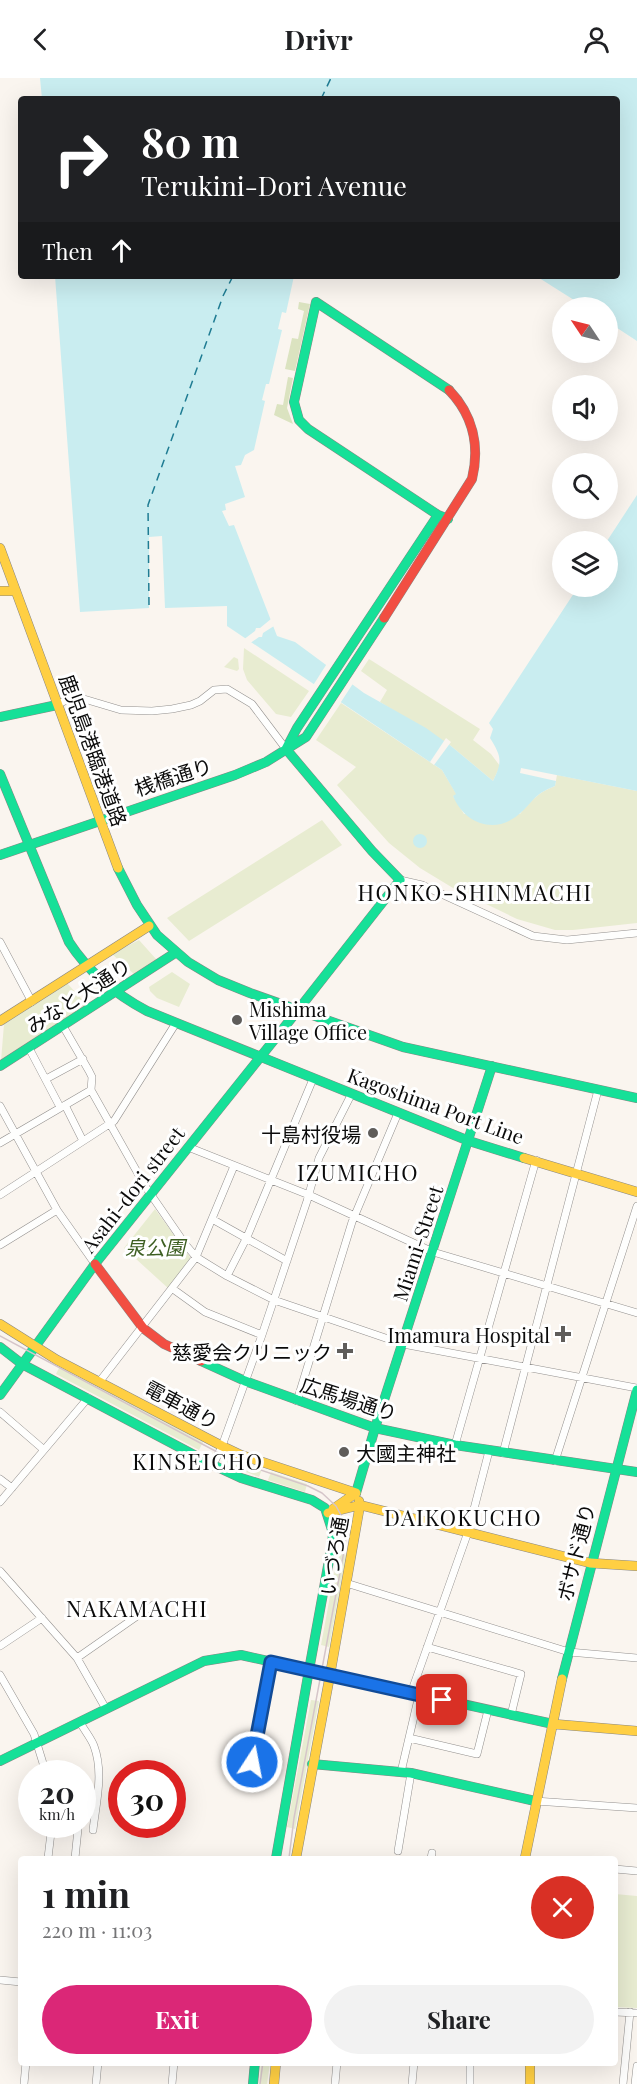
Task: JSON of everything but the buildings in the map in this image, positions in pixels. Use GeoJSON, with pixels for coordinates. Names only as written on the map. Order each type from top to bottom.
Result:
{"type":"FeatureCollection","features":[{"type":"Feature","properties":{"kind":"main road","name":"桟橋通り"},"geometry":{"type":"LineString","coordinates":[[0,855],[235,775],[266,762],[306,737],[468,488],[476,460],[476,448],[474,430],[462,403],[447,387],[316,302],[294,402],[299,420],[308,429],[438,515]]}},
{"type":"Feature","properties":{"kind":"main road"},"geometry":{"type":"LineString","coordinates":[[400,880],[286,749],[297,728],[438,515],[448,519]]}},
{"type":"Feature","properties":{"kind":"main road","name":"鹿児島港臨港道路"},"geometry":{"type":"LineString","coordinates":[[0,548],[120,873],[132,899],[149,926],[175,953],[218,980],[403,1047],[492,1066]]}},
{"type":"Feature","properties":{"kind":"main road"},"geometry":{"type":"LineString","coordinates":[[0,591],[16,591]]}},
{"type":"Feature","properties":{"kind":"main road"},"geometry":{"type":"LineString","coordinates":[[0,717],[57,705]]}},
{"type":"Feature","properties":{"kind":"main road","name":"Kagoshima Port Line"},"geometry":{"type":"LineString","coordinates":[[0,774],[69,942],[78,958],[116,993],[137,1006],[176,1023],[469,1141],[637,1192]]}},
{"type":"Feature","properties":{"kind":"main road","name":"Asahi-dori street"},"geometry":{"type":"LineString","coordinates":[[0,1395],[95,1264],[400,880]]}},
{"type":"Feature","properties":{"kind":"main road","name":"みなと大通り"},"geometry":{"type":"LineString","coordinates":[[0,1021],[149,926]]}},
{"type":"Feature","properties":{"kind":"main road","name":"みなと大通り"},"geometry":{"type":"LineString","coordinates":[[0,1066],[175,953]]}},
{"type":"Feature","properties":{"kind":"main road"},"geometry":{"type":"LineString","coordinates":[[492,1066],[637,1098]]}},
{"type":"Feature","properties":{"kind":"main road","name":"Miami-Street"},"geometry":{"type":"LineString","coordinates":[[356,1493],[492,1066]]}},
{"type":"Feature","properties":{"kind":"main road","name":"広馬場通り"},"geometry":{"type":"LineString","coordinates":[[95,1264],[143,1328],[164,1344],[245,1381],[297,1401],[375,1428],[455,1445],[637,1472]]}},
{"type":"Feature","properties":{"kind":"main road","name":"電車通り"},"geometry":{"type":"LineString","coordinates":[[0,1324],[34,1347],[222,1446],[241,1455],[356,1493]]}},
{"type":"Feature","properties":{"kind":"main road","name":"電車通り"},"geometry":{"type":"LineString","coordinates":[[0,1347],[22,1364],[213,1465],[241,1478],[312,1500],[325,1508],[328,1513]]}},
{"type":"Feature","properties":{"kind":"main road","name":"ボサド通り"},"geometry":{"type":"LineString","coordinates":[[525,1856],[535,1801],[590,1563],[637,1389]]}},
{"type":"Feature","properties":{"kind":"main road","name":"いづろ通"},"geometry":{"type":"LineString","coordinates":[[276,1856],[332,1544],[332,1522],[328,1513],[356,1493],[360,1505],[296,1856]]}},
{"type":"Feature","properties":{"kind":"main road"},"geometry":{"type":"LineString","coordinates":[[328,1513],[360,1505],[590,1563],[637,1566]]}},
{"type":"Feature","properties":{"kind":"main road"},"geometry":{"type":"LineString","coordinates":[[0,1761],[204,1661],[241,1655],[552,1724],[637,1731]]}},
{"type":"Feature","properties":{"kind":"main road"},"geometry":{"type":"LineString","coordinates":[[312,1764],[411,1773],[535,1801]]}},
{"type":"Feature","properties":{"kind":"main road"},"geometry":{"type":"LineString","coordinates":[[253,2084],[255,2066]]}},
{"type":"Feature","properties":{"kind":"main road"},"geometry":{"type":"LineString","coordinates":[[274,2084],[276,2066]]}},
{"type":"Feature","properties":{"kind":"main road"},"geometry":{"type":"LineString","coordinates":[[530,2066],[530,2084]]}},
{"type":"Feature","properties":{"kind":"street"},"geometry":{"type":"LineString","coordinates":[[57,705],[74,696],[121,710],[172,709],[201,700],[214,690],[227,689],[252,704],[286,749]]}},
{"type":"Feature","properties":{"kind":"street"},"geometry":{"type":"LineString","coordinates":[[400,880],[422,885],[522,933],[542,938],[567,940],[637,933]]}},
{"type":"Feature","properties":{"kind":"street"},"geometry":{"type":"LineString","coordinates":[[0,942],[32,1002]]}},
{"type":"Feature","properties":{"kind":"street"},"geometry":{"type":"LineString","coordinates":[[0,1195],[114,1121],[176,1023]]}},
{"type":"Feature","properties":{"kind":"street"},"geometry":{"type":"LineString","coordinates":[[63,1026],[92,1077],[91,1090],[110,1124],[151,1194],[196,1257],[274,1300],[403,1344],[637,1389]]}},
{"type":"Feature","properties":{"kind":"street"},"geometry":{"type":"LineString","coordinates":[[29,1048],[83,1142]]}},
{"type":"Feature","properties":{"kind":"street"},"geometry":{"type":"LineString","coordinates":[[46,1079],[83,1059]]}},
{"type":"Feature","properties":{"kind":"street"},"geometry":{"type":"LineString","coordinates":[[227,1276],[247,1237],[313,1079]]}},
{"type":"Feature","properties":{"kind":"street"},"geometry":{"type":"LineString","coordinates":[[0,1143],[91,1090]]}},
{"type":"Feature","properties":{"kind":"street"},"geometry":{"type":"LineString","coordinates":[[502,1453],[598,1090]]}},
{"type":"Feature","properties":{"kind":"street"},"geometry":{"type":"LineString","coordinates":[[213,1465],[262,1335],[309,1195],[319,1158],[351,1095]]}},
{"type":"Feature","properties":{"kind":"street"},"geometry":{"type":"LineString","coordinates":[[0,1106],[57,1210],[95,1264]]}},
{"type":"Feature","properties":{"kind":"street"},"geometry":{"type":"LineString","coordinates":[[297,1401],[355,1214],[398,1113]]}},
{"type":"Feature","properties":{"kind":"street"},"geometry":{"type":"LineString","coordinates":[[188,1147],[355,1214],[433,1252],[637,1313]]}},
{"type":"Feature","properties":{"kind":"street"},"geometry":{"type":"LineString","coordinates":[[455,1445],[536,1160]]}},
{"type":"Feature","properties":{"kind":"street"},"geometry":{"type":"LineString","coordinates":[[100,1381],[196,1257],[234,1166]]}},
{"type":"Feature","properties":{"kind":"street"},"geometry":{"type":"LineString","coordinates":[[555,1461],[637,1206]]}},
{"type":"Feature","properties":{"kind":"street"},"geometry":{"type":"LineString","coordinates":[[0,1245],[57,1210]]}},
{"type":"Feature","properties":{"kind":"street"},"geometry":{"type":"LineString","coordinates":[[212,1219],[287,1261]]}},
{"type":"Feature","properties":{"kind":"street"},"geometry":{"type":"LineString","coordinates":[[173,1289],[205,1311],[262,1335]]}},
{"type":"Feature","properties":{"kind":"street"},"geometry":{"type":"LineString","coordinates":[[0,1502],[88,1398]]}},
{"type":"Feature","properties":{"kind":"street"},"geometry":{"type":"LineString","coordinates":[[0,1412],[43,1449]]}},
{"type":"Feature","properties":{"kind":"street"},"geometry":{"type":"LineString","coordinates":[[400,1772],[409,1738],[415,1694],[428,1647],[468,1532],[489,1451]]}},
{"type":"Feature","properties":{"kind":"street"},"geometry":{"type":"LineString","coordinates":[[0,1479],[12,1488]]}},
{"type":"Feature","properties":{"kind":"street"},"geometry":{"type":"LineString","coordinates":[[0,1571],[77,1658],[106,1709]]}},
{"type":"Feature","properties":{"kind":"street"},"geometry":{"type":"LineString","coordinates":[[346,1583],[569,1652],[637,1658]]}},
{"type":"Feature","properties":{"kind":"street"},"geometry":{"type":"LineString","coordinates":[[77,1658],[153,1605]]}},
{"type":"Feature","properties":{"kind":"street"},"geometry":{"type":"LineString","coordinates":[[0,1646],[42,1618]]}},
{"type":"Feature","properties":{"kind":"street"},"geometry":{"type":"LineString","coordinates":[[428,1647],[521,1674],[511,1715]]}},
{"type":"Feature","properties":{"kind":"street"},"geometry":{"type":"LineString","coordinates":[[252,1762],[271,1662]]}},
{"type":"Feature","properties":{"kind":"street"},"geometry":{"type":"LineString","coordinates":[[0,1676],[33,1734],[42,1760]]}},
{"type":"Feature","properties":{"kind":"street"},"geometry":{"type":"LineString","coordinates":[[409,1738],[477,1754],[488,1710]]}},
{"type":"Feature","properties":{"kind":"street"},"geometry":{"type":"LineString","coordinates":[[80,1722],[94,1746],[98,1764],[96,1804]]}},
{"type":"Feature","properties":{"kind":"street"},"geometry":{"type":"LineString","coordinates":[[398,1851],[411,1773]]}},
{"type":"Feature","properties":{"kind":"street"},"geometry":{"type":"LineString","coordinates":[[535,1801],[637,1808]]}},
{"type":"Feature","properties":{"kind":"street"},"geometry":{"type":"LineString","coordinates":[[48,1856],[50,1838]]}},
{"type":"Feature","properties":{"kind":"street"},"geometry":{"type":"LineString","coordinates":[[75,1856],[77,1838]]}},
{"type":"Feature","properties":{"kind":"street"},"geometry":{"type":"LineString","coordinates":[[618,1869],[637,1871]]}},
{"type":"Feature","properties":{"kind":"street"},"geometry":{"type":"LineString","coordinates":[[0,1980],[18,1982]]}},
{"type":"Feature","properties":{"kind":"street"},"geometry":{"type":"LineString","coordinates":[[618,2012],[634,2013],[623,2084]]}},
{"type":"Feature","properties":{"kind":"street"},"geometry":{"type":"LineString","coordinates":[[24,2084],[26,2066]]}},
{"type":"Feature","properties":{"kind":"street"},"geometry":{"type":"LineString","coordinates":[[96,2084],[98,2066]]}},
{"type":"Feature","properties":{"kind":"street"},"geometry":{"type":"LineString","coordinates":[[172,2084],[174,2066]]}},
{"type":"Feature","properties":{"kind":"street"},"geometry":{"type":"LineString","coordinates":[[335,2084],[337,2066]]}},
{"type":"Feature","properties":{"kind":"street"},"geometry":{"type":"LineString","coordinates":[[412,2084],[414,2066]]}},
{"type":"Feature","properties":{"kind":"street"},"geometry":{"type":"LineString","coordinates":[[470,2066],[470,2084]]}},
{"type":"Feature","properties":{"kind":"street"},"geometry":{"type":"LineString","coordinates":[[635,2084],[637,2066]]}},
{"type":"Feature","properties":{"kind":"green space"},"geometry":{"type":"Polygon","coordinates":[[[299,302],[310,304],[295,371],[285,369],[292,338],[298,339],[304,311],[298,309],[299,302]]]}},
{"type":"Feature","properties":{"kind":"green space"},"geometry":{"type":"Polygon","coordinates":[[[288,377],[293,378],[287,408],[293,424],[274,415],[277,404],[283,405],[288,377]]]}},
{"type":"Feature","properties":{"kind":"green space"},"geometry":{"type":"Polygon","coordinates":[[[244,648],[309,691],[291,717],[276,714],[247,680],[243,669],[244,648]]]}},
{"type":"Feature","properties":{"kind":"green space"},"geometry":{"type":"Polygon","coordinates":[[[234,657],[238,659],[239,669],[237,671],[224,667],[234,657]]]}},
{"type":"Feature","properties":{"kind":"green space"},"geometry":{"type":"Polygon","coordinates":[[[369,659],[480,729],[473,740],[491,754],[500,766],[493,781],[451,746],[380,702],[387,690],[361,671],[369,659]]]}},
{"type":"Feature","properties":{"kind":"green space"},"geometry":{"type":"Polygon","coordinates":[[[341,703],[442,770],[457,795],[453,796],[464,814],[520,814],[535,797],[555,786],[557,775],[637,791],[637,923],[555,930],[517,919],[453,888],[420,868],[389,843],[337,785],[356,767],[316,740],[341,703]]]}},
{"type":"Feature","properties":{"kind":"green space"},"geometry":{"type":"Polygon","coordinates":[[[322,820],[342,845],[189,941],[167,918],[322,820]]]}},
{"type":"Feature","properties":{"kind":"green space"},"geometry":{"type":"Polygon","coordinates":[[[139,940],[156,959],[156,962],[135,975],[112,954],[139,940]]]}},
{"type":"Feature","properties":{"kind":"green space"},"geometry":{"type":"Polygon","coordinates":[[[172,972],[190,984],[179,1007],[157,998],[149,987],[172,972]]]}},
{"type":"Feature","properties":{"kind":"green space"},"geometry":{"type":"Polygon","coordinates":[[[67,983],[87,1005],[1,1061],[4,1024],[67,983]]]}},
{"type":"Feature","properties":{"kind":"green space","name":"泉公園"},"geometry":{"type":"Polygon","coordinates":[[[155,1209],[190,1257],[169,1289],[124,1248],[155,1209]]]}},
{"type":"Feature","properties":{"kind":"green space"},"geometry":{"type":"Polygon","coordinates":[[[60,1366],[203,1442],[199,1450],[56,1374],[60,1366]]]}},
{"type":"Feature","properties":{"kind":"green space"},"geometry":{"type":"Polygon","coordinates":[[[228,1456],[262,1469],[259,1477],[225,1464],[228,1456]]]}},
{"type":"Feature","properties":{"kind":"green space"},"geometry":{"type":"Polygon","coordinates":[[[271,1472],[307,1484],[305,1492],[268,1480],[271,1472]]]}},
{"type":"Feature","properties":{"kind":"green space"},"geometry":{"type":"Polygon","coordinates":[[[338,1553],[346,1555],[329,1647],[321,1645],[338,1553]]]}},
{"type":"Feature","properties":{"kind":"green space"},"geometry":{"type":"Polygon","coordinates":[[[311,1700],[319,1701],[295,1829],[287,1827],[311,1700]]]}},
{"type":"Feature","properties":{"kind":"green space"},"geometry":{"type":"Polygon","coordinates":[[[618,1894],[637,1896],[637,2008],[618,2007],[618,1894]]]}},
{"type":"Feature","properties":{"kind":"green space"},"geometry":{"type":"Polygon","coordinates":[[[261,2066],[270,2066],[267,2084],[259,2084],[261,2066]]]}},
{"type":"Feature","properties":{"kind":"water"},"geometry":{"type":"Polygon","coordinates":[[[40,78],[637,78],[637,341],[618,329],[618,297],[569,297],[541,279],[620,279],[620,96],[42,96],[40,78]]]}},
{"type":"Feature","properties":{"kind":"water"},"geometry":{"type":"Polygon","coordinates":[[[55,279],[293,279],[286,313],[282,312],[278,329],[282,330],[269,384],[266,384],[262,400],[265,401],[254,450],[245,455],[241,465],[235,466],[245,497],[225,504],[226,510],[222,511],[229,526],[234,525],[277,636],[295,642],[364,693],[426,728],[493,781],[499,759],[490,738],[493,729],[489,723],[571,597],[618,597],[618,531],[614,531],[637,495],[637,791],[521,768],[520,773],[556,781],[555,786],[537,796],[509,821],[490,825],[481,823],[464,813],[458,805],[453,796],[456,794],[442,770],[227,626],[227,606],[165,608],[162,536],[149,537],[149,608],[80,612],[55,279]]]}},
{"type":"Feature","properties":{"kind":"water"},"geometry":{"type":"Polygon","coordinates":[[[417,834],[423,834],[427,841],[423,848],[417,848],[413,844],[413,838],[417,834]]]}},
{"type":"Feature","properties":{"kind":"pier"},"geometry":{"type":"Polygon","coordinates":[[[271,619],[274,626],[263,633],[262,637],[249,644],[243,640],[256,628],[260,628],[271,619]]]}},
{"type":"Feature","properties":{"kind":"pier"},"geometry":{"type":"Polygon","coordinates":[[[328,662],[354,682],[339,705],[312,687],[328,662]]]}},
{"type":"Feature","properties":{"kind":"pier"},"geometry":{"type":"Polygon","coordinates":[[[446,738],[451,742],[434,765],[430,762],[446,738]]]}},
{"type":"Feature","properties":{"kind":"ferry route"},"geometry":{"type":"LineString","coordinates":[[322,96],[331,78]]}},
{"type":"Feature","properties":{"kind":"ferry route"},"geometry":{"type":"LineString","coordinates":[[149,605],[148,505],[223,296],[232,279]]}},
{"type":"Feature","properties":{"kind":"tram line"},"geometry":{"type":"LineString","coordinates":[[0,1336],[234,1461],[308,1486],[322,1493],[336,1506],[342,1517],[346,1535],[345,1546],[294,1818],[289,1856]]}},
{"type":"Feature","properties":{"kind":"tram line"},"geometry":{"type":"LineString","coordinates":[[260,2084],[262,2066]]}},
{"type":"Feature","properties":{"kind":"traffic: fast"},"geometry":{"type":"LineString","coordinates":[[448,519],[438,515],[308,429],[299,420],[294,402],[316,302],[449,390]]}},
{"type":"Feature","properties":{"kind":"traffic: fast"},"geometry":{"type":"LineString","coordinates":[[286,749],[297,728],[438,515]]}},
{"type":"Feature","properties":{"kind":"traffic: fast"},"geometry":{"type":"LineString","coordinates":[[0,855],[235,775],[266,762],[306,737],[384,618]]}},
{"type":"Feature","properties":{"kind":"traffic: fast"},"geometry":{"type":"LineString","coordinates":[[0,717],[57,705]]}},
{"type":"Feature","properties":{"kind":"traffic: fast"},"geometry":{"type":"LineString","coordinates":[[286,749],[372,851],[400,880],[298,1010]]}},
{"type":"Feature","properties":{"kind":"traffic: fast"},"geometry":{"type":"LineString","coordinates":[[0,774],[69,942],[94,973],[114,990],[147,1011],[469,1141],[524,1158]]}},
{"type":"Feature","properties":{"kind":"traffic: fast"},"geometry":{"type":"LineString","coordinates":[[118,868],[137,905],[157,935],[188,962],[218,980],[403,1047],[637,1098]]}},
{"type":"Feature","properties":{"kind":"traffic: fast"},"geometry":{"type":"LineString","coordinates":[[0,1066],[175,953]]}},
{"type":"Feature","properties":{"kind":"traffic: fast"},"geometry":{"type":"LineString","coordinates":[[0,1395],[95,1264],[298,1010]]}},
{"type":"Feature","properties":{"kind":"traffic: fast"},"geometry":{"type":"LineString","coordinates":[[356,1493],[492,1066]]}},
{"type":"Feature","properties":{"kind":"traffic: fast"},"geometry":{"type":"LineString","coordinates":[[0,1347],[22,1364],[213,1465],[241,1478],[312,1500],[325,1508],[333,1533],[332,1544],[309,1670]]}},
{"type":"Feature","properties":{"kind":"traffic: fast"},"geometry":{"type":"LineString","coordinates":[[201,1361],[245,1381],[375,1428],[455,1445],[637,1472]]}},
{"type":"Feature","properties":{"kind":"traffic: fast"},"geometry":{"type":"LineString","coordinates":[[562,1679],[637,1390]]}},
{"type":"Feature","properties":{"kind":"traffic: fast"},"geometry":{"type":"LineString","coordinates":[[0,1761],[204,1661],[241,1655],[553,1724]]}},
{"type":"Feature","properties":{"kind":"traffic: fast"},"geometry":{"type":"LineString","coordinates":[[276,1856],[309,1670]]}},
{"type":"Feature","properties":{"kind":"traffic: fast"},"geometry":{"type":"LineString","coordinates":[[312,1764],[411,1773],[535,1801]]}},
{"type":"Feature","properties":{"kind":"traffic: fast"},"geometry":{"type":"LineString","coordinates":[[253,2084],[255,2066]]}},
{"type":"Feature","properties":{"kind":"traffic: slow"},"geometry":{"type":"LineString","coordinates":[[0,548],[118,868]]}},
{"type":"Feature","properties":{"kind":"traffic: slow"},"geometry":{"type":"LineString","coordinates":[[0,591],[16,591]]}},
{"type":"Feature","properties":{"kind":"traffic: slow"},"geometry":{"type":"LineString","coordinates":[[0,1021],[149,926]]}},
{"type":"Feature","properties":{"kind":"traffic: slow"},"geometry":{"type":"LineString","coordinates":[[524,1158],[637,1192]]}},
{"type":"Feature","properties":{"kind":"traffic: slow"},"geometry":{"type":"LineString","coordinates":[[0,1324],[57,1360],[222,1446],[241,1455],[356,1493]]}},
{"type":"Feature","properties":{"kind":"traffic: slow"},"geometry":{"type":"LineString","coordinates":[[333,1509],[356,1493]]}},
{"type":"Feature","properties":{"kind":"traffic: slow"},"geometry":{"type":"LineString","coordinates":[[330,1675],[359,1501]]}},
{"type":"Feature","properties":{"kind":"traffic: slow"},"geometry":{"type":"LineString","coordinates":[[328,1513],[360,1505],[590,1563],[637,1566]]}},
{"type":"Feature","properties":{"kind":"traffic: slow"},"geometry":{"type":"LineString","coordinates":[[296,1856],[330,1675]]}},
{"type":"Feature","properties":{"kind":"traffic: slow"},"geometry":{"type":"LineString","coordinates":[[525,1856],[562,1679]]}},
{"type":"Feature","properties":{"kind":"traffic: slow"},"geometry":{"type":"LineString","coordinates":[[553,1724],[637,1731]]}},
{"type":"Feature","properties":{"kind":"traffic: slow"},"geometry":{"type":"LineString","coordinates":[[274,2084],[276,2066]]}},
{"type":"Feature","properties":{"kind":"traffic: slow"},"geometry":{"type":"LineString","coordinates":[[530,2066],[530,2084]]}},
{"type":"Feature","properties":{"kind":"traffic: jam"},"geometry":{"type":"LineString","coordinates":[[384,618],[472,479],[475,455],[473,432],[464,410],[449,390]]}},
{"type":"Feature","properties":{"kind":"traffic: jam"},"geometry":{"type":"LineString","coordinates":[[95,1264],[143,1328],[164,1344],[201,1361]]}},
{"type":"Feature","properties":{"kind":"place","name":"Mishima Village Office"},"geometry":{"type":"Point","coordinates":[237,1020]}},
{"type":"Feature","properties":{"kind":"place","name":"十島村役場"},"geometry":{"type":"Point","coordinates":[373,1133]}},
{"type":"Feature","properties":{"kind":"place","name":"Imamura Hospital"},"geometry":{"type":"Point","coordinates":[563,1334]}},
{"type":"Feature","properties":{"kind":"place","name":"慈愛会クリニック"},"geometry":{"type":"Point","coordinates":[345,1351]}},
{"type":"Feature","properties":{"kind":"place","name":"大國主神社"},"geometry":{"type":"Point","coordinates":[344,1452]}},
{"type":"Feature","properties":{"kind":"district","name":"HONKO-SHINMACHI"},"geometry":{"type":"Point","coordinates":[475,892]}},
{"type":"Feature","properties":{"kind":"district","name":"IZUMICHO"},"geometry":{"type":"Point","coordinates":[358,1172]}},
{"type":"Feature","properties":{"kind":"district","name":"KINSEICHO"},"geometry":{"type":"Point","coordinates":[198,1461]}},
{"type":"Feature","properties":{"kind":"district","name":"DAIKOKUCHO"},"geometry":{"type":"Point","coordinates":[463,1517]}},
{"type":"Feature","properties":{"kind":"district","name":"NAKAMACHI"},"geometry":{"type":"Point","coordinates":[137,1608]}},
{"type":"Feature","properties":{"kind":"route"},"geometry":{"type":"LineString","coordinates":[[252,1762],[271,1662],[442,1700]]}}]}
